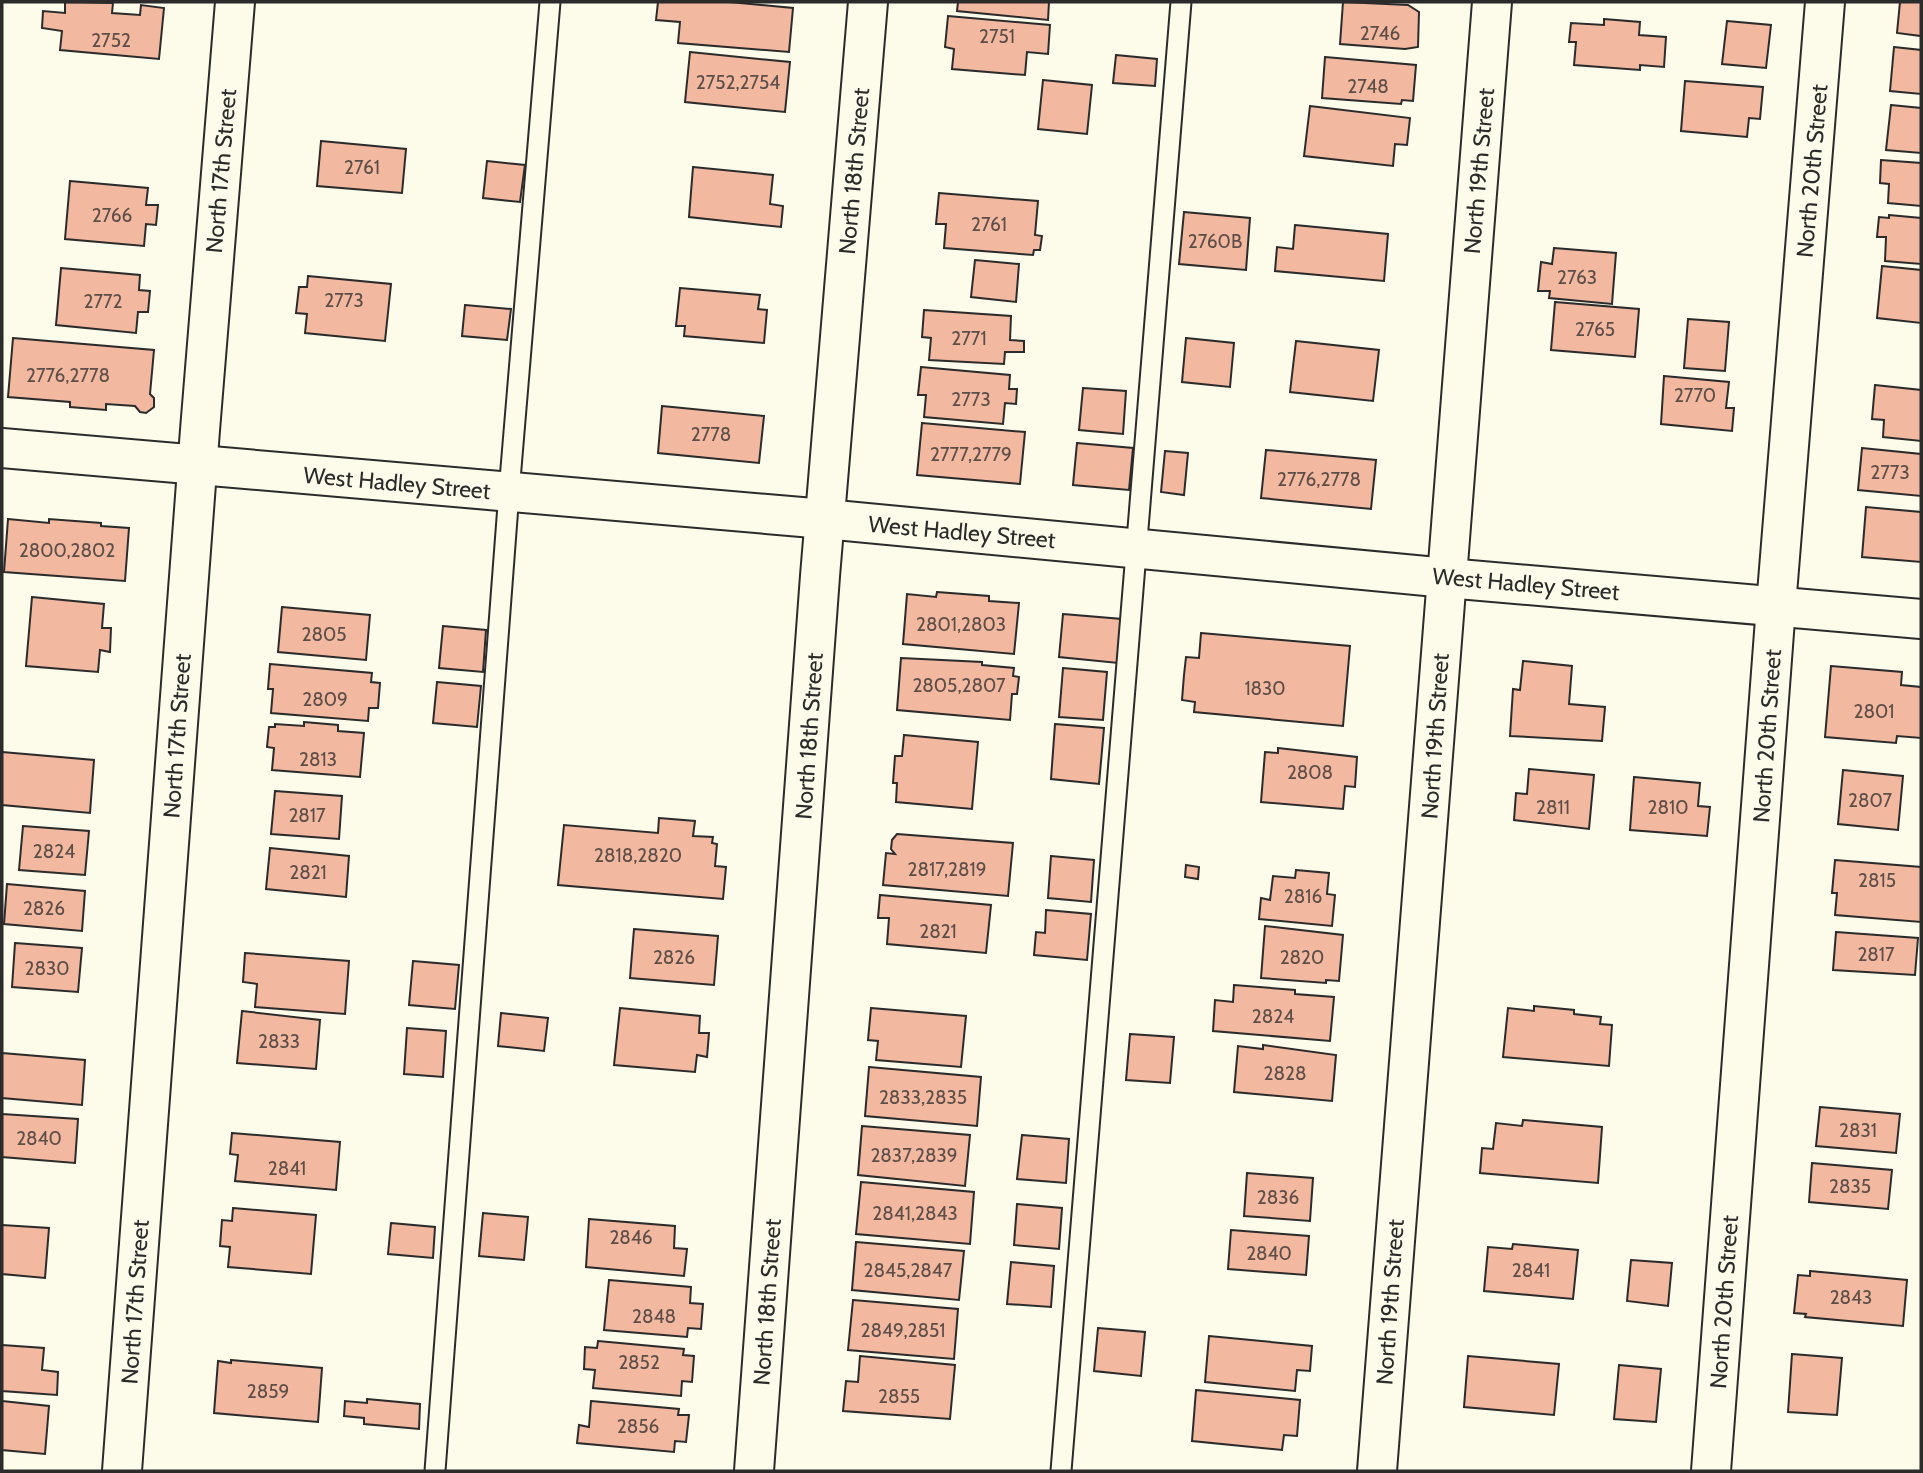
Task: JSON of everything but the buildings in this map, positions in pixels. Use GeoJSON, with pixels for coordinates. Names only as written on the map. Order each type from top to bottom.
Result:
{"type":"FeatureCollection","features":[{"type":"Feature","properties":{"kind":"street","name":"North 17th Street"},"geometry":{"type":"LineString","coordinates":[[122,1471],[235,2]]}},
{"type":"Feature","properties":{"kind":"street","name":"North 18th Street"},"geometry":{"type":"LineString","coordinates":[[754,1471],[825,519],[868,2]]}},
{"type":"Feature","properties":{"kind":"street","name":"North 19th Street"},"geometry":{"type":"LineString","coordinates":[[1377,1471],[1492,2]]}},
{"type":"Feature","properties":{"kind":"street","name":"North 20th Street"},"geometry":{"type":"LineString","coordinates":[[1711,1471],[1776,606],[1825,2]]}},
{"type":"Feature","properties":{"kind":"street","name":"West Hadley Street"},"geometry":{"type":"LineString","coordinates":[[2,448],[825,519],[1447,578],[1921,619]]}},
{"type":"Feature","properties":{"kind":"lane"},"geometry":{"type":"LineString","coordinates":[[435,1471],[509,492],[550,2]]}},
{"type":"Feature","properties":{"kind":"lane"},"geometry":{"type":"LineString","coordinates":[[1061,1471],[1181,2]]}}]}
